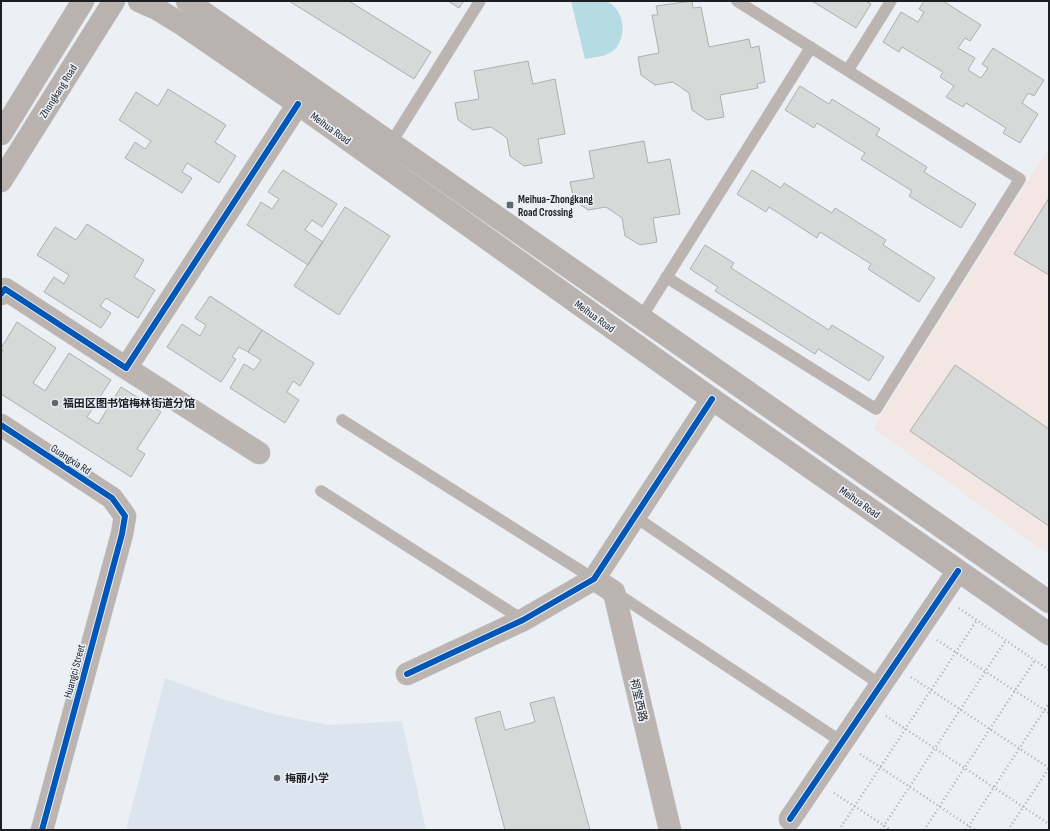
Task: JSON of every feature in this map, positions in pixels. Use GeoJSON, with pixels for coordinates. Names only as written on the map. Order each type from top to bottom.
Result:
{"type":"FeatureCollection","features":[{"type":"Feature","properties":{"kind":"main road"},"geometry":{"type":"LineString","coordinates":[[1,134],[83,1]]}},
{"type":"Feature","properties":{"kind":"main road","name":"Zhongkang Road"},"geometry":{"type":"LineString","coordinates":[[1,181],[114,1]]}},
{"type":"Feature","properties":{"kind":"main road","name":"Meihua Road"},"geometry":{"type":"LineString","coordinates":[[139,1],[157,9],[183,25],[298,104],[712,399],[1049,634]]}},
{"type":"Feature","properties":{"kind":"main road","name":"Meihua Road"},"geometry":{"type":"LineString","coordinates":[[187,1],[1049,602]]}},
{"type":"Feature","properties":{"kind":"street"},"geometry":{"type":"LineString","coordinates":[[126,368],[298,104]]}},
{"type":"Feature","properties":{"kind":"street"},"geometry":{"type":"LineString","coordinates":[[1,294],[4,289],[259,454]]}},
{"type":"Feature","properties":{"kind":"street"},"geometry":{"type":"LineString","coordinates":[[407,674],[523,620],[594,579],[712,399]]}},
{"type":"Feature","properties":{"kind":"street","name":"Guangxia Rd"},"geometry":{"type":"LineString","coordinates":[[1,425],[112,498],[125,516]]}},
{"type":"Feature","properties":{"kind":"street","name":"Huangci Street"},"geometry":{"type":"LineString","coordinates":[[42,830],[122,534],[125,516]]}},
{"type":"Feature","properties":{"kind":"street"},"geometry":{"type":"LineString","coordinates":[[790,819],[958,571]]}},
{"type":"Feature","properties":{"kind":"street"},"geometry":{"type":"LineString","coordinates":[[594,579],[614,592]]}},
{"type":"Feature","properties":{"kind":"street","name":"祠堂西路"},"geometry":{"type":"LineString","coordinates":[[614,592],[670,830]]}},
{"type":"Feature","properties":{"kind":"lane"},"geometry":{"type":"LineString","coordinates":[[391,143],[480,1]]}},
{"type":"Feature","properties":{"kind":"lane"},"geometry":{"type":"LineString","coordinates":[[666,277],[876,409],[1020,178],[737,1]]}},
{"type":"Feature","properties":{"kind":"lane"},"geometry":{"type":"LineString","coordinates":[[848,70],[891,1]]}},
{"type":"Feature","properties":{"kind":"lane"},"geometry":{"type":"LineString","coordinates":[[641,318],[810,47]]}},
{"type":"Feature","properties":{"kind":"lane"},"geometry":{"type":"LineString","coordinates":[[342,420],[594,579]]}},
{"type":"Feature","properties":{"kind":"lane"},"geometry":{"type":"LineString","coordinates":[[321,492],[523,620]]}},
{"type":"Feature","properties":{"kind":"lane"},"geometry":{"type":"LineString","coordinates":[[634,516],[881,685]]}},
{"type":"Feature","properties":{"kind":"lane"},"geometry":{"type":"LineString","coordinates":[[614,592],[842,742]]}},
{"type":"Feature","properties":{"kind":"path"},"geometry":{"type":"LineString","coordinates":[[941,596],[1049,670]]}},
{"type":"Feature","properties":{"kind":"path"},"geometry":{"type":"LineString","coordinates":[[839,830],[977,620]]}},
{"type":"Feature","properties":{"kind":"path"},"geometry":{"type":"LineString","coordinates":[[920,628],[1049,713]]}},
{"type":"Feature","properties":{"kind":"path"},"geometry":{"type":"LineString","coordinates":[[882,830],[1006,640]]}},
{"type":"Feature","properties":{"kind":"path"},"geometry":{"type":"LineString","coordinates":[[924,830],[1035,660]]}},
{"type":"Feature","properties":{"kind":"path"},"geometry":{"type":"LineString","coordinates":[[894,666],[1049,768],[1008,830]]}},
{"type":"Feature","properties":{"kind":"path"},"geometry":{"type":"LineString","coordinates":[[966,830],[1049,703]]}},
{"type":"Feature","properties":{"kind":"path"},"geometry":{"type":"LineString","coordinates":[[868,704],[1049,824]]}},
{"type":"Feature","properties":{"kind":"path"},"geometry":{"type":"LineString","coordinates":[[842,742],[975,830]]}},
{"type":"Feature","properties":{"kind":"path"},"geometry":{"type":"LineString","coordinates":[[816,780],[890,830]]}},
{"type":"Feature","properties":{"kind":"shaded area"},"geometry":{"type":"Polygon","coordinates":[[[1049,147],[1049,303],[979,259],[1049,147]]]}},
{"type":"Feature","properties":{"kind":"shaded area"},"geometry":{"type":"Polygon","coordinates":[[[979,259],[1049,303],[1049,555],[873,428],[979,259]]]}},
{"type":"Feature","properties":{"kind":"shaded area","name":"梅丽小学"},"geometry":{"type":"Polygon","coordinates":[[[165,678],[219,698],[274,714],[328,725],[402,721],[426,830],[126,830],[165,678]]]}},
{"type":"Feature","properties":{"kind":"water"},"geometry":{"type":"Polygon","coordinates":[[[571,1],[605,1],[612,4],[620,16],[623,31],[618,45],[614,50],[604,55],[585,59],[571,1]]]}},
{"type":"Feature","properties":{"kind":"building"},"geometry":{"type":"Polygon","coordinates":[[[289,1],[349,1],[431,52],[414,79],[289,1]]]}},
{"type":"Feature","properties":{"kind":"building"},"geometry":{"type":"Polygon","coordinates":[[[448,1],[464,1],[459,8],[448,1]]]}},
{"type":"Feature","properties":{"kind":"building"},"geometry":{"type":"Polygon","coordinates":[[[692,1],[693,8],[701,7],[709,47],[749,39],[751,48],[759,46],[765,82],[757,84],[758,88],[720,95],[724,117],[707,120],[692,110],[689,93],[673,82],[655,85],[641,75],[638,57],[659,53],[652,15],[658,15],[656,6],[692,1]]]}},
{"type":"Feature","properties":{"kind":"building"},"geometry":{"type":"Polygon","coordinates":[[[812,1],[866,1],[871,4],[856,28],[812,1]]]}},
{"type":"Feature","properties":{"kind":"building"},"geometry":{"type":"Polygon","coordinates":[[[924,1],[943,1],[981,25],[970,41],[965,38],[958,48],[975,58],[968,70],[981,78],[988,68],[982,64],[993,48],[1044,80],[1034,96],[1028,93],[1022,103],[1038,114],[1020,143],[1003,133],[1006,128],[966,103],[963,107],[946,97],[954,86],[940,77],[943,72],[902,47],[899,52],[883,42],[901,12],[918,22],[924,12],[919,9],[924,1]]]}},
{"type":"Feature","properties":{"kind":"building"},"geometry":{"type":"Polygon","coordinates":[[[528,61],[533,84],[555,79],[565,134],[538,139],[542,163],[524,166],[510,156],[507,138],[491,127],[473,130],[458,120],[455,103],[479,99],[474,71],[528,61]]]}},
{"type":"Feature","properties":{"kind":"building"},"geometry":{"type":"Polygon","coordinates":[[[800,86],[829,104],[832,99],[880,129],[876,135],[927,167],[924,172],[976,204],[961,228],[909,196],[912,191],[861,159],[865,153],[817,123],[814,128],[785,110],[800,86]]]}},
{"type":"Feature","properties":{"kind":"building"},"geometry":{"type":"Polygon","coordinates":[[[168,89],[226,125],[215,142],[236,156],[219,183],[187,163],[182,172],[192,178],[182,193],[125,158],[135,142],[145,149],[151,141],[119,120],[136,92],[158,106],[168,89]]]}},
{"type":"Feature","properties":{"kind":"building"},"geometry":{"type":"Polygon","coordinates":[[[644,141],[648,163],[670,159],[680,214],[653,218],[657,242],[640,245],[625,236],[622,218],[606,207],[588,210],[574,200],[570,182],[594,178],[589,151],[644,141]]]}},
{"type":"Feature","properties":{"kind":"building"},"geometry":{"type":"Polygon","coordinates":[[[283,170],[337,204],[322,227],[312,220],[305,230],[323,242],[308,265],[247,225],[261,202],[272,209],[279,199],[268,192],[283,170]]]}},
{"type":"Feature","properties":{"kind":"building"},"geometry":{"type":"Polygon","coordinates":[[[752,170],[781,188],[784,183],[832,213],[835,208],[886,240],[883,245],[935,278],[919,302],[868,269],[871,264],[820,232],[817,238],[769,207],[766,212],[737,194],[752,170]]]}},
{"type":"Feature","properties":{"kind":"building"},"geometry":{"type":"Polygon","coordinates":[[[1049,198],[1049,275],[1014,254],[1049,198]]]}},
{"type":"Feature","properties":{"kind":"building"},"geometry":{"type":"Polygon","coordinates":[[[345,207],[390,236],[339,315],[294,286],[345,207]]]}},
{"type":"Feature","properties":{"kind":"building"},"geometry":{"type":"Polygon","coordinates":[[[87,224],[144,260],[134,277],[155,290],[138,318],[106,298],[100,306],[111,313],[101,328],[44,292],[54,277],[64,284],[69,275],[37,255],[55,227],[76,240],[87,224]]]}},
{"type":"Feature","properties":{"kind":"building"},"geometry":{"type":"Polygon","coordinates":[[[705,245],[734,263],[731,268],[829,330],[832,325],[884,357],[869,381],[818,349],[815,354],[715,291],[718,287],[690,269],[705,245]]]}},
{"type":"Feature","properties":{"kind":"building"},"geometry":{"type":"Polygon","coordinates":[[[210,296],[262,330],[248,352],[239,347],[232,357],[236,359],[221,382],[167,347],[182,324],[200,336],[206,325],[195,318],[210,296]]]}},
{"type":"Feature","properties":{"kind":"building","name":"福田区图书馆梅林街道分馆"},"geometry":{"type":"Polygon","coordinates":[[[17,322],[56,348],[33,383],[45,391],[69,353],[111,380],[87,417],[98,424],[121,387],[161,412],[137,449],[145,454],[131,477],[1,394],[1,354],[3,350],[1,348],[17,322]]]}},
{"type":"Feature","properties":{"kind":"building"},"geometry":{"type":"Polygon","coordinates":[[[262,330],[314,363],[300,386],[293,381],[287,392],[299,400],[285,423],[230,388],[244,364],[254,370],[261,360],[248,352],[262,330]]]}},
{"type":"Feature","properties":{"kind":"building"},"geometry":{"type":"Polygon","coordinates":[[[955,365],[1049,429],[1049,526],[910,431],[955,365]]]}},
{"type":"Feature","properties":{"kind":"building"},"geometry":{"type":"Polygon","coordinates":[[[554,697],[590,830],[505,830],[475,718],[500,711],[505,730],[535,722],[530,703],[554,697]]]}},
{"type":"Feature","properties":{"kind":"cycle path"},"geometry":{"type":"LineString","coordinates":[[1,294],[5,289],[126,368],[298,104]]}},
{"type":"Feature","properties":{"kind":"cycle path"},"geometry":{"type":"LineString","coordinates":[[407,674],[523,620],[594,579],[712,399]]}},
{"type":"Feature","properties":{"kind":"cycle path"},"geometry":{"type":"LineString","coordinates":[[1,425],[112,498],[125,516],[122,534],[42,830]]}},
{"type":"Feature","properties":{"kind":"cycle path"},"geometry":{"type":"LineString","coordinates":[[790,819],[958,571]]}},
{"type":"Feature","properties":{"kind":"place","name":"Meihua-Zhongkang Road Crossing"},"geometry":{"type":"Point","coordinates":[510,205]}},
{"type":"Feature","properties":{"kind":"place","name":"福田区图书馆梅林街道分馆"},"geometry":{"type":"Point","coordinates":[55,403]}},
{"type":"Feature","properties":{"kind":"place","name":"梅丽小学"},"geometry":{"type":"Point","coordinates":[277,778]}}]}
